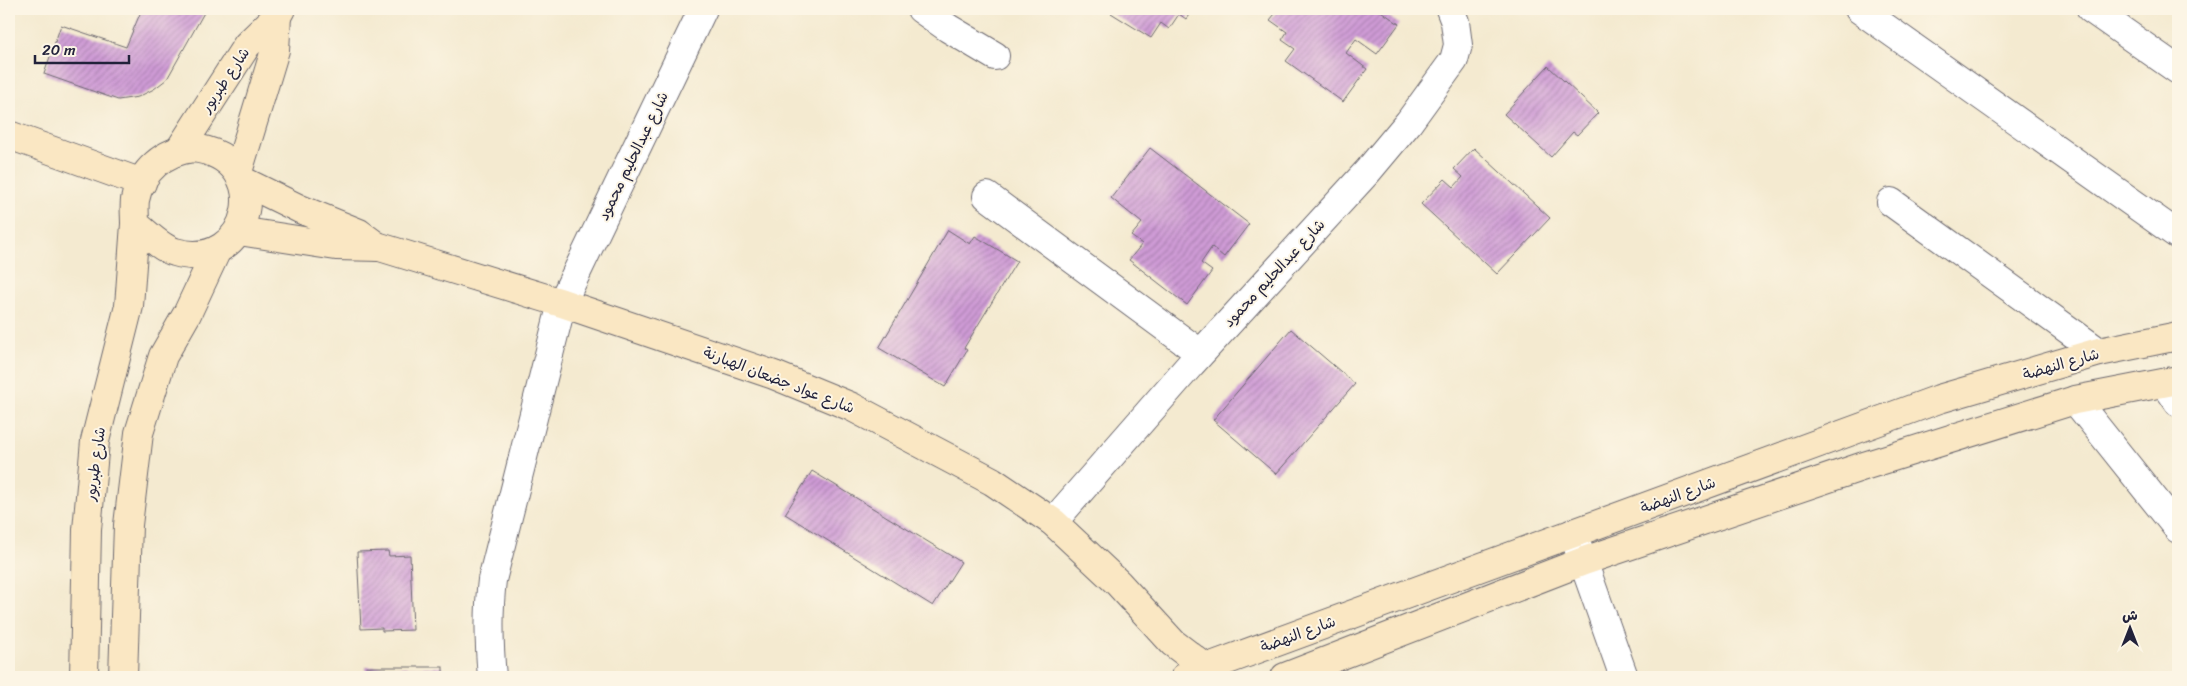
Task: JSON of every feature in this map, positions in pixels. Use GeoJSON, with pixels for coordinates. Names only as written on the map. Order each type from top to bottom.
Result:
{"type":"FeatureCollection","features":[{"type":"Feature","properties":{"kind":"street","name":"شارع عبدالحليم محمود"},"geometry":{"type":"LineString","coordinates":[[492,677],[488,642],[492,580],[562,303],[703,9]]}},
{"type":"Feature","properties":{"kind":"street"},"geometry":{"type":"LineString","coordinates":[[921,9],[995,56]]}},
{"type":"Feature","properties":{"kind":"street","name":"شارع عبدالحليم محمود"},"geometry":{"type":"LineString","coordinates":[[1053,522],[1200,353],[1368,171],[1410,122],[1454,60],[1458,45],[1456,22],[1450,9]]}},
{"type":"Feature","properties":{"kind":"street"},"geometry":{"type":"LineString","coordinates":[[1859,9],[2178,235]]}},
{"type":"Feature","properties":{"kind":"street"},"geometry":{"type":"LineString","coordinates":[[2091,9],[2178,70]]}},
{"type":"Feature","properties":{"kind":"street","name":"شارع طبربور"},"geometry":{"type":"LineString","coordinates":[[180,150],[248,45],[279,12]]}},
{"type":"Feature","properties":{"kind":"street","name":"شارع طبربور"},"geometry":{"type":"LineString","coordinates":[[240,176],[275,50],[279,12]]}},
{"type":"Feature","properties":{"kind":"street"},"geometry":{"type":"LineString","coordinates":[[9,135],[142,183]]}},
{"type":"Feature","properties":{"kind":"street"},"geometry":{"type":"LineString","coordinates":[[200,149],[219,154],[230,162],[240,176],[247,194],[244,219],[239,231],[229,242],[217,250],[196,256],[174,252],[156,241],[135,224],[135,202],[142,183],[151,168],[164,156],[180,150],[200,149]]}},
{"type":"Feature","properties":{"kind":"street","name":"شارع عواد جضعان الهبارنة"},"geometry":{"type":"LineString","coordinates":[[240,176],[300,209],[359,233],[380,248]]}},
{"type":"Feature","properties":{"kind":"street"},"geometry":{"type":"LineString","coordinates":[[987,196],[1200,353]]}},
{"type":"Feature","properties":{"kind":"street"},"geometry":{"type":"LineString","coordinates":[[1891,202],[2100,352]]}},
{"type":"Feature","properties":{"kind":"street","name":"شارع طبربور"},"geometry":{"type":"LineString","coordinates":[[84,677],[86,530],[95,442],[122,344],[129,306],[135,224]]}},
{"type":"Feature","properties":{"kind":"street","name":"شارع عواد جضعان الهبارنة"},"geometry":{"type":"LineString","coordinates":[[239,231],[336,246],[380,248],[562,303],[774,375],[852,407],[992,481],[1053,522],[1118,582],[1200,674]]}},
{"type":"Feature","properties":{"kind":"street"},"geometry":{"type":"LineString","coordinates":[[123,677],[128,525],[139,433],[164,356],[187,314],[217,250]]}},
{"type":"Feature","properties":{"kind":"street","name":"شارع النهضة"},"geometry":{"type":"LineString","coordinates":[[1200,674],[1573,533],[1939,400],[2100,352],[2178,336]]}},
{"type":"Feature","properties":{"kind":"street","name":"شارع النهضة"},"geometry":{"type":"LineString","coordinates":[[1286,677],[1584,561],[1864,466],[2075,400],[2174,388]]}},
{"type":"Feature","properties":{"kind":"street"},"geometry":{"type":"LineString","coordinates":[[2075,400],[2178,529]]}},
{"type":"Feature","properties":{"kind":"street"},"geometry":{"type":"LineString","coordinates":[[1573,533],[1624,677]]}},
{"type":"Feature","properties":{"kind":"street"},"geometry":{"type":"LineString","coordinates":[[1174,643],[1177,672],[1180,677]]}},
{"type":"Feature","properties":{"kind":"building"},"geometry":{"type":"Polygon","coordinates":[[[142,9],[206,9],[167,79],[154,89],[138,97],[118,100],[44,74],[61,25],[126,47],[142,9]]]}},
{"type":"Feature","properties":{"kind":"building"},"geometry":{"type":"Polygon","coordinates":[[[1113,9],[1193,9],[1186,19],[1179,14],[1169,29],[1161,23],[1151,38],[1111,13],[1113,9]]]}},
{"type":"Feature","properties":{"kind":"building"},"geometry":{"type":"Polygon","coordinates":[[[1279,9],[1378,9],[1399,24],[1377,54],[1356,39],[1346,53],[1367,69],[1343,102],[1286,61],[1295,49],[1282,40],[1287,32],[1270,20],[1279,9]]]}},
{"type":"Feature","properties":{"kind":"building"},"geometry":{"type":"Polygon","coordinates":[[[1548,66],[1598,113],[1577,135],[1573,132],[1551,157],[1504,114],[1548,66]]]}},
{"type":"Feature","properties":{"kind":"building"},"geometry":{"type":"Polygon","coordinates":[[[1150,148],[1249,224],[1224,257],[1212,247],[1201,263],[1212,271],[1187,305],[1129,260],[1142,244],[1131,236],[1142,223],[1111,198],[1150,148]]]}},
{"type":"Feature","properties":{"kind":"building"},"geometry":{"type":"Polygon","coordinates":[[[1474,148],[1550,218],[1497,274],[1421,204],[1445,179],[1454,187],[1463,177],[1454,169],[1474,148]]]}},
{"type":"Feature","properties":{"kind":"building"},"geometry":{"type":"Polygon","coordinates":[[[948,230],[970,244],[975,236],[1017,261],[964,348],[967,350],[945,387],[879,348],[948,230]]]}},
{"type":"Feature","properties":{"kind":"building"},"geometry":{"type":"Polygon","coordinates":[[[1291,329],[1355,384],[1276,474],[1213,420],[1291,329]]]}},
{"type":"Feature","properties":{"kind":"building"},"geometry":{"type":"Polygon","coordinates":[[[812,471],[961,562],[933,606],[785,514],[812,471]]]}},
{"type":"Feature","properties":{"kind":"building"},"geometry":{"type":"Polygon","coordinates":[[[388,551],[389,556],[410,555],[413,630],[382,631],[382,628],[361,629],[357,552],[388,551]]]}},
{"type":"Feature","properties":{"kind":"building"},"geometry":{"type":"Polygon","coordinates":[[[366,667],[443,667],[443,677],[366,677],[366,667]]]}}]}
